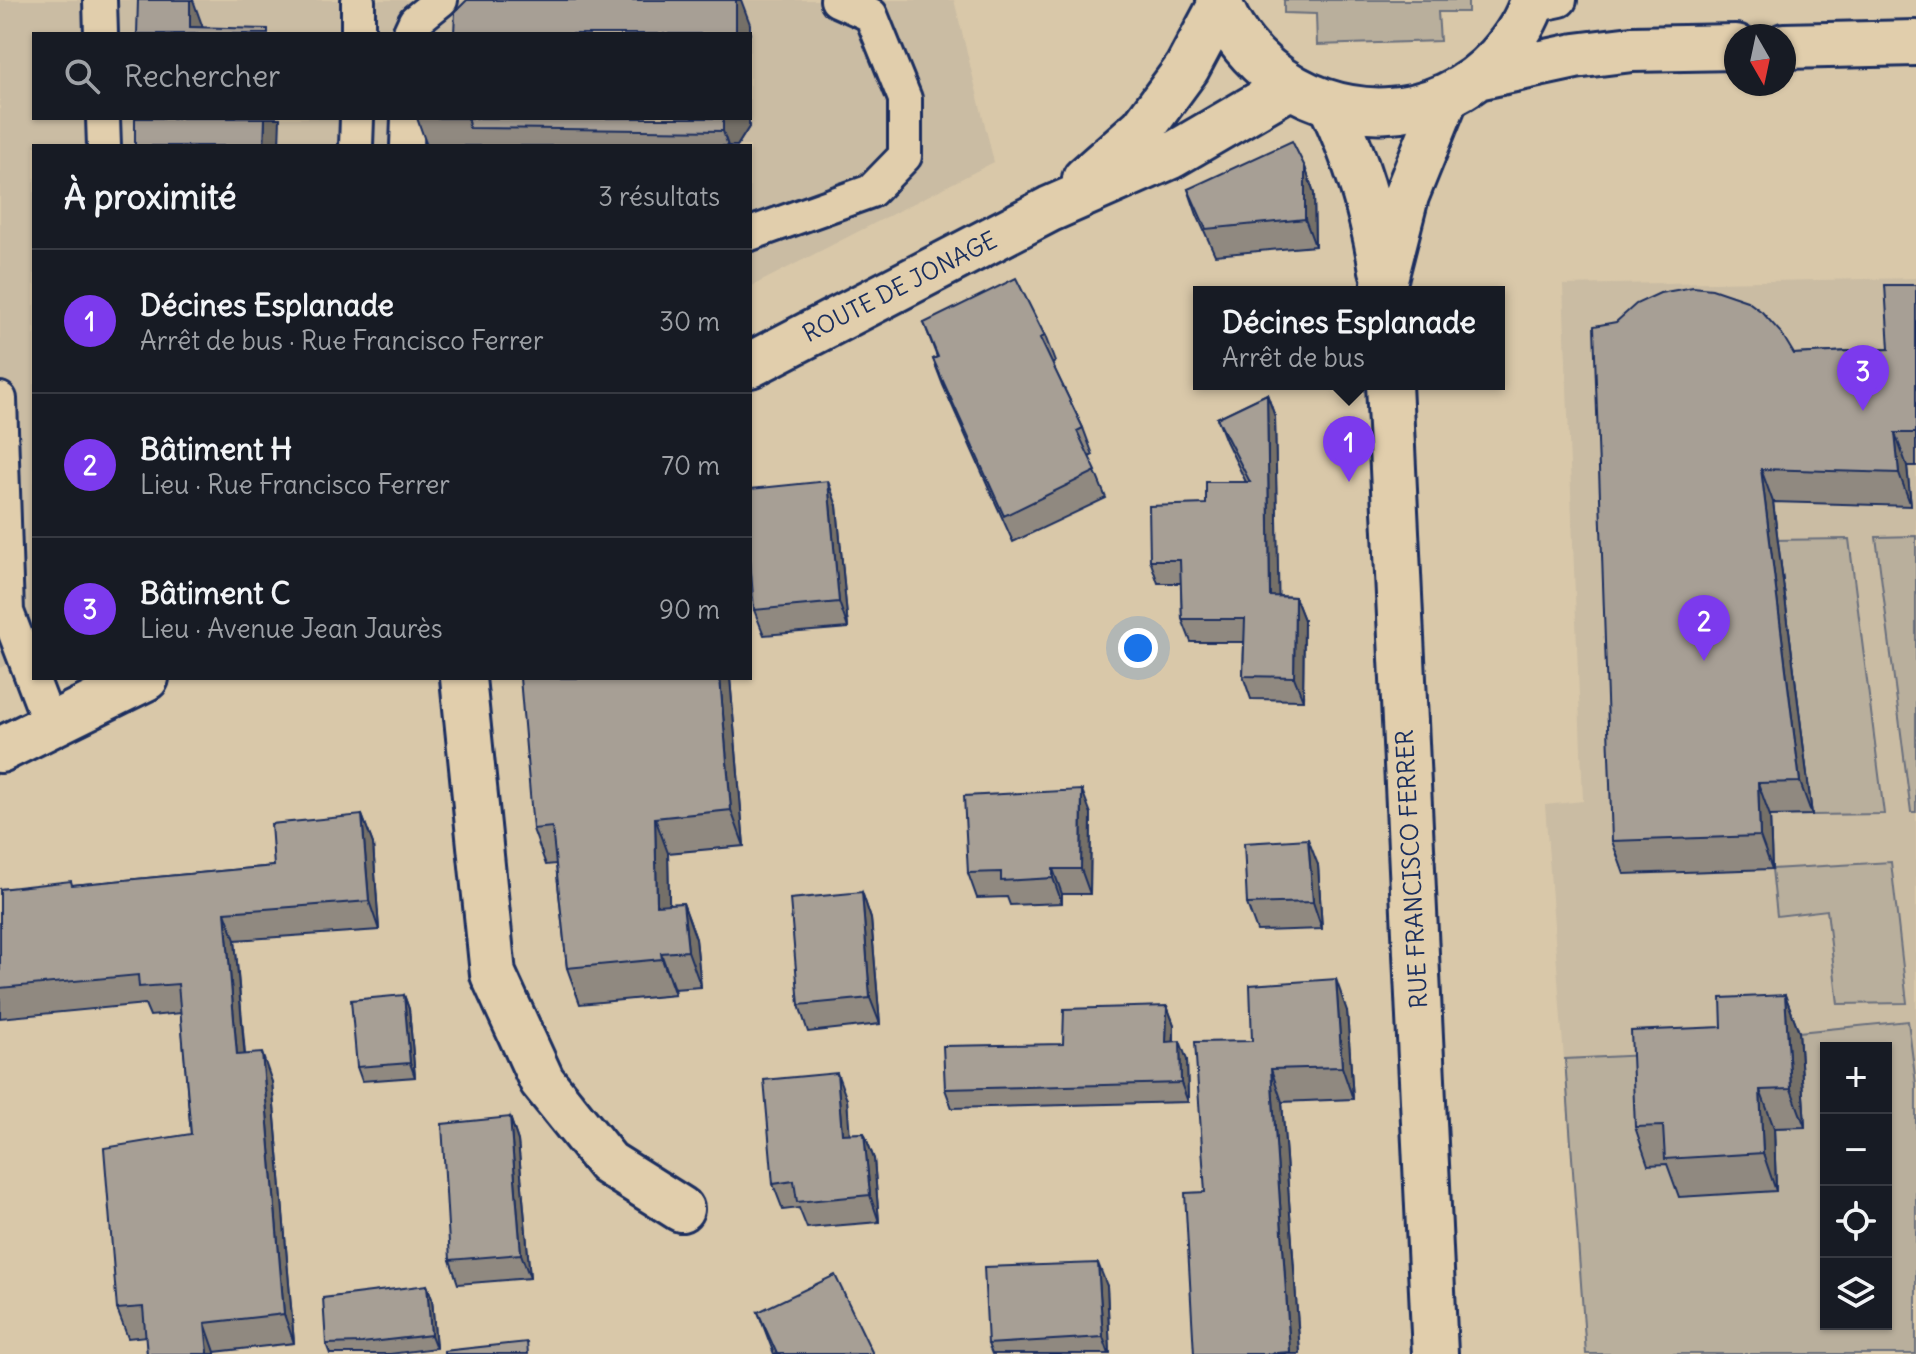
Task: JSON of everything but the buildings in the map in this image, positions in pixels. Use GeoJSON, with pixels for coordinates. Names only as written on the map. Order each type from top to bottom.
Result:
{"type":"FeatureCollection","features":[{"type":"Feature","properties":{"kind":"street"},"geometry":{"type":"LineString","coordinates":[[1384,286],[1406,196],[1464,86],[1512,42],[1542,2]]}},
{"type":"Feature","properties":{"kind":"street"},"geometry":{"type":"LineString","coordinates":[[1220,3],[1248,52],[1289,87],[1331,105],[1370,112],[1409,108],[1464,86],[1575,56],[1632,49],[1724,47]]}},
{"type":"Feature","properties":{"kind":"street","name":"ROUTE DE JONAGE"},"geometry":{"type":"LineString","coordinates":[[1050,209],[1143,128],[1187,68],[1220,3]]}},
{"type":"Feature","properties":{"kind":"street"},"geometry":{"type":"LineString","coordinates":[[1796,46],[1916,43]]}},
{"type":"Feature","properties":{"kind":"street","name":"ROUTE DE JONAGE"},"geometry":{"type":"LineString","coordinates":[[752,364],[1050,209],[1171,156],[1289,87]]}},
{"type":"Feature","properties":{"kind":"street"},"geometry":{"type":"LineString","coordinates":[[1331,105],[1355,156],[1365,189],[1375,227],[1384,286]]}},
{"type":"Feature","properties":{"kind":"street","name":"RUE FRANCISCO FERRER"},"geometry":{"type":"LineString","coordinates":[[1389,390],[1435,1354]]}},
{"type":"Feature","properties":{"kind":"street"},"geometry":{"type":"LineString","coordinates":[[0,750],[142,680]]}},
{"type":"Feature","properties":{"kind":"street"},"geometry":{"type":"LineString","coordinates":[[463,680],[493,974],[542,1081],[551,1093],[608,1163],[681,1209]]}},
{"type":"Feature","properties":{"kind":"lane"},"geometry":{"type":"LineString","coordinates":[[100,0],[101,32]]}},
{"type":"Feature","properties":{"kind":"lane"},"geometry":{"type":"LineString","coordinates":[[358,0],[358,32]]}},
{"type":"Feature","properties":{"kind":"lane"},"geometry":{"type":"LineString","coordinates":[[410,32],[415,21],[441,0]]}},
{"type":"Feature","properties":{"kind":"lane"},"geometry":{"type":"LineString","coordinates":[[752,233],[871,191],[905,156],[905,99],[871,15],[837,0]]}},
{"type":"Feature","properties":{"kind":"lane"},"geometry":{"type":"LineString","coordinates":[[103,120],[104,144]]}},
{"type":"Feature","properties":{"kind":"lane"},"geometry":{"type":"LineString","coordinates":[[356,144],[357,120]]}},
{"type":"Feature","properties":{"kind":"lane"},"geometry":{"type":"LineString","coordinates":[[407,144],[408,120]]}},
{"type":"Feature","properties":{"kind":"lane"},"geometry":{"type":"LineString","coordinates":[[0,399],[3,612],[50,725]]}},
{"type":"Feature","properties":{"kind":"shaded area"},"geometry":{"type":"Polygon","coordinates":[[[0,0],[954,0],[994,162],[752,286],[752,144],[32,144],[32,652],[0,668],[0,0]]]}},
{"type":"Feature","properties":{"kind":"shaded area"},"geometry":{"type":"Polygon","coordinates":[[[1284,0],[1468,0],[1468,12],[1438,12],[1440,41],[1317,45],[1316,14],[1284,13],[1284,0]]]}},
{"type":"Feature","properties":{"kind":"shaded area"},"geometry":{"type":"Polygon","coordinates":[[[1916,278],[1916,1354],[1586,1354],[1545,805],[1583,801],[1563,285],[1916,278]]]}},
{"type":"Feature","properties":{"kind":"shaded area"},"geometry":{"type":"Polygon","coordinates":[[[1916,536],[1916,812],[1911,812],[1876,537],[1916,536]]]}},
{"type":"Feature","properties":{"kind":"shaded area"},"geometry":{"type":"Polygon","coordinates":[[[1849,539],[1884,814],[1812,815],[1780,558],[1760,540],[1849,539]]]}},
{"type":"Feature","properties":{"kind":"shaded area"},"geometry":{"type":"Polygon","coordinates":[[[1891,862],[1907,1003],[1838,1004],[1827,910],[1777,916],[1772,869],[1891,862]]]}},
{"type":"Feature","properties":{"kind":"shaded area"},"geometry":{"type":"Polygon","coordinates":[[[1908,1021],[1916,1084],[1916,1354],[1586,1354],[1565,1059],[1645,1055],[1677,1163],[1776,1190],[1774,1128],[1805,1126],[1799,1032],[1908,1021]]]}},
{"type":"Feature","properties":{"kind":"place","name":"Bâtiment C"},"geometry":{"type":"Point","coordinates":[1863,411]}},
{"type":"Feature","properties":{"kind":"place","name":"Décines Esplanade"},"geometry":{"type":"Point","coordinates":[1349,482]}},
{"type":"Feature","properties":{"kind":"place","name":"Bâtiment H"},"geometry":{"type":"Point","coordinates":[1704,661]}}]}
